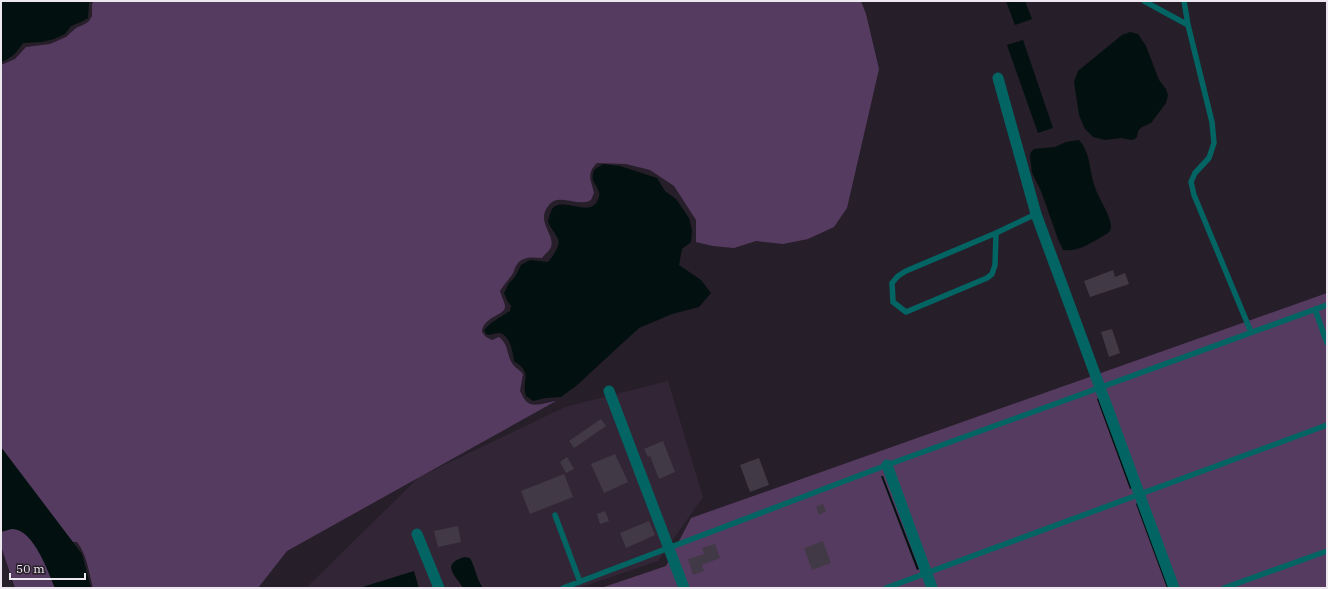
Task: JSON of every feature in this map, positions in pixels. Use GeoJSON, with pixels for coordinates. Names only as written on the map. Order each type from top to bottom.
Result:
{"type":"FeatureCollection","features":[{"type":"Feature","properties":{"kind":"street"},"geometry":{"type":"LineString","coordinates":[[998,78],[1036,214],[1174,588]]}},
{"type":"Feature","properties":{"kind":"street"},"geometry":{"type":"LineString","coordinates":[[610,390],[684,588]]}},
{"type":"Feature","properties":{"kind":"street"},"geometry":{"type":"LineString","coordinates":[[887,464],[932,588]]}},
{"type":"Feature","properties":{"kind":"street"},"geometry":{"type":"LineString","coordinates":[[417,534],[440,588]]}},
{"type":"Feature","properties":{"kind":"lane"},"geometry":{"type":"LineString","coordinates":[[1144,1],[1188,25]]}},
{"type":"Feature","properties":{"kind":"lane"},"geometry":{"type":"LineString","coordinates":[[1184,1],[1188,25],[1212,122],[1214,143],[1209,158],[1195,173],[1191,182],[1194,195],[1251,332]]}},
{"type":"Feature","properties":{"kind":"lane"},"geometry":{"type":"LineString","coordinates":[[996,233],[995,265],[992,274],[987,278],[906,312],[893,302],[892,283],[898,276],[1036,214]]}},
{"type":"Feature","properties":{"kind":"lane"},"geometry":{"type":"LineString","coordinates":[[563,588],[887,464],[1327,305]]}},
{"type":"Feature","properties":{"kind":"lane"},"geometry":{"type":"LineString","coordinates":[[1315,309],[1327,343]]}},
{"type":"Feature","properties":{"kind":"lane"},"geometry":{"type":"LineString","coordinates":[[886,588],[1327,425]]}},
{"type":"Feature","properties":{"kind":"lane"},"geometry":{"type":"LineString","coordinates":[[555,515],[580,582]]}},
{"type":"Feature","properties":{"kind":"lane"},"geometry":{"type":"LineString","coordinates":[[1224,588],[1327,551]]}},
{"type":"Feature","properties":{"kind":"shaded area"},"geometry":{"type":"Polygon","coordinates":[[[1,1],[90,1],[88,18],[71,26],[65,34],[42,42],[23,43],[14,54],[1,62],[1,1]]]}},
{"type":"Feature","properties":{"kind":"shaded area"},"geometry":{"type":"Polygon","coordinates":[[[94,1],[861,1],[866,14],[879,69],[847,208],[834,227],[808,239],[783,244],[756,241],[734,248],[713,246],[696,242],[696,220],[674,186],[650,170],[626,164],[597,163],[591,170],[590,174],[594,193],[591,200],[580,202],[557,200],[549,205],[545,211],[544,217],[552,244],[550,249],[542,258],[527,258],[518,263],[512,275],[500,291],[505,305],[504,309],[486,323],[482,332],[486,337],[492,340],[499,337],[506,346],[512,363],[523,374],[520,391],[526,401],[530,404],[537,405],[556,401],[287,551],[258,588],[93,588],[85,558],[77,542],[73,542],[1,463],[1,65],[15,59],[26,47],[50,44],[66,37],[76,28],[85,24],[92,16],[92,4],[94,1]]]}},
{"type":"Feature","properties":{"kind":"shaded area"},"geometry":{"type":"Polygon","coordinates":[[[1006,1],[1025,1],[1032,19],[1015,25],[1006,1]]]}},
{"type":"Feature","properties":{"kind":"shaded area"},"geometry":{"type":"Polygon","coordinates":[[[1130,32],[1138,34],[1146,46],[1159,80],[1166,89],[1168,95],[1166,103],[1151,123],[1142,127],[1138,131],[1135,139],[1131,140],[1121,138],[1105,140],[1093,137],[1085,129],[1079,115],[1074,82],[1078,71],[1122,35],[1130,32]]]}},
{"type":"Feature","properties":{"kind":"shaded area"},"geometry":{"type":"Polygon","coordinates":[[[1023,40],[1053,128],[1038,133],[1007,45],[1023,40]]]}},
{"type":"Feature","properties":{"kind":"shaded area"},"geometry":{"type":"Polygon","coordinates":[[[1079,140],[1088,156],[1093,181],[1109,217],[1111,229],[1108,233],[1086,246],[1072,250],[1063,250],[1041,191],[1032,173],[1030,156],[1034,149],[1055,147],[1066,142],[1079,140]]]}},
{"type":"Feature","properties":{"kind":"shaded area"},"geometry":{"type":"Polygon","coordinates":[[[603,164],[620,166],[657,178],[665,191],[676,199],[689,218],[692,230],[691,242],[682,249],[679,265],[701,280],[711,293],[699,307],[672,314],[639,328],[576,386],[561,397],[545,398],[533,401],[526,396],[526,377],[524,369],[514,361],[512,349],[506,337],[499,333],[488,335],[484,330],[491,323],[510,311],[511,306],[504,293],[521,265],[530,260],[548,262],[556,251],[559,242],[548,221],[552,209],[557,205],[584,208],[595,204],[599,197],[599,190],[593,180],[593,174],[594,170],[603,164]]]}},
{"type":"Feature","properties":{"kind":"shaded area"},"geometry":{"type":"Polygon","coordinates":[[[1327,293],[1327,588],[601,588],[666,566],[691,518],[1327,293]]]}},
{"type":"Feature","properties":{"kind":"shaded area"},"geometry":{"type":"Polygon","coordinates":[[[668,381],[703,497],[658,561],[579,588],[306,588],[419,477],[565,407],[668,381]]]}},
{"type":"Feature","properties":{"kind":"shaded area"},"geometry":{"type":"Polygon","coordinates":[[[1098,398],[1132,488],[1130,489],[1097,399],[1098,398]]]}},
{"type":"Feature","properties":{"kind":"shaded area"},"geometry":{"type":"Polygon","coordinates":[[[1,447],[82,554],[91,588],[55,588],[39,553],[27,536],[21,531],[13,529],[1,532],[1,447]]]}},
{"type":"Feature","properties":{"kind":"shaded area"},"geometry":{"type":"Polygon","coordinates":[[[881,476],[883,476],[919,569],[917,570],[881,476]]]}},
{"type":"Feature","properties":{"kind":"shaded area"},"geometry":{"type":"Polygon","coordinates":[[[1137,503],[1169,588],[1167,588],[1136,504],[1137,503]]]}},
{"type":"Feature","properties":{"kind":"shaded area"},"geometry":{"type":"Polygon","coordinates":[[[9,511],[42,554],[57,588],[15,588],[1,546],[1,513],[9,511]]]}},
{"type":"Feature","properties":{"kind":"shaded area"},"geometry":{"type":"Polygon","coordinates":[[[465,557],[470,558],[483,588],[463,588],[454,574],[451,566],[457,560],[465,557]]]}},
{"type":"Feature","properties":{"kind":"shaded area"},"geometry":{"type":"Polygon","coordinates":[[[414,571],[419,588],[359,588],[414,571]]]}},
{"type":"Feature","properties":{"kind":"building"},"geometry":{"type":"Polygon","coordinates":[[[1113,270],[1115,277],[1125,273],[1129,284],[1090,297],[1084,281],[1113,270]]]}},
{"type":"Feature","properties":{"kind":"building"},"geometry":{"type":"Polygon","coordinates":[[[1112,329],[1120,353],[1109,357],[1101,332],[1112,329]]]}},
{"type":"Feature","properties":{"kind":"building"},"geometry":{"type":"Polygon","coordinates":[[[601,419],[606,426],[574,448],[569,441],[601,419]]]}},
{"type":"Feature","properties":{"kind":"building"},"geometry":{"type":"Polygon","coordinates":[[[663,441],[675,472],[659,479],[650,456],[648,457],[644,449],[663,441]]]}},
{"type":"Feature","properties":{"kind":"building"},"geometry":{"type":"Polygon","coordinates":[[[615,454],[628,482],[604,493],[591,464],[615,454]]]}},
{"type":"Feature","properties":{"kind":"building"},"geometry":{"type":"Polygon","coordinates":[[[567,457],[574,469],[566,473],[560,462],[567,457]]]}},
{"type":"Feature","properties":{"kind":"building"},"geometry":{"type":"Polygon","coordinates":[[[759,458],[769,485],[750,492],[740,465],[759,458]]]}},
{"type":"Feature","properties":{"kind":"building"},"geometry":{"type":"Polygon","coordinates":[[[564,474],[573,497],[530,514],[521,491],[564,474]]]}},
{"type":"Feature","properties":{"kind":"building"},"geometry":{"type":"Polygon","coordinates":[[[823,504],[826,511],[819,515],[816,507],[823,504]]]}},
{"type":"Feature","properties":{"kind":"building"},"geometry":{"type":"Polygon","coordinates":[[[605,511],[609,521],[600,524],[597,514],[605,511]]]}},
{"type":"Feature","properties":{"kind":"building"},"geometry":{"type":"Polygon","coordinates":[[[649,521],[655,535],[626,548],[620,533],[649,521]]]}},
{"type":"Feature","properties":{"kind":"building"},"geometry":{"type":"Polygon","coordinates":[[[458,526],[461,542],[438,547],[434,531],[458,526]]]}},
{"type":"Feature","properties":{"kind":"building"},"geometry":{"type":"Polygon","coordinates":[[[823,541],[831,563],[812,570],[804,548],[823,541]]]}},
{"type":"Feature","properties":{"kind":"building"},"geometry":{"type":"Polygon","coordinates":[[[715,544],[720,558],[702,565],[704,571],[693,575],[688,559],[704,554],[702,548],[715,544]]]}}]}
